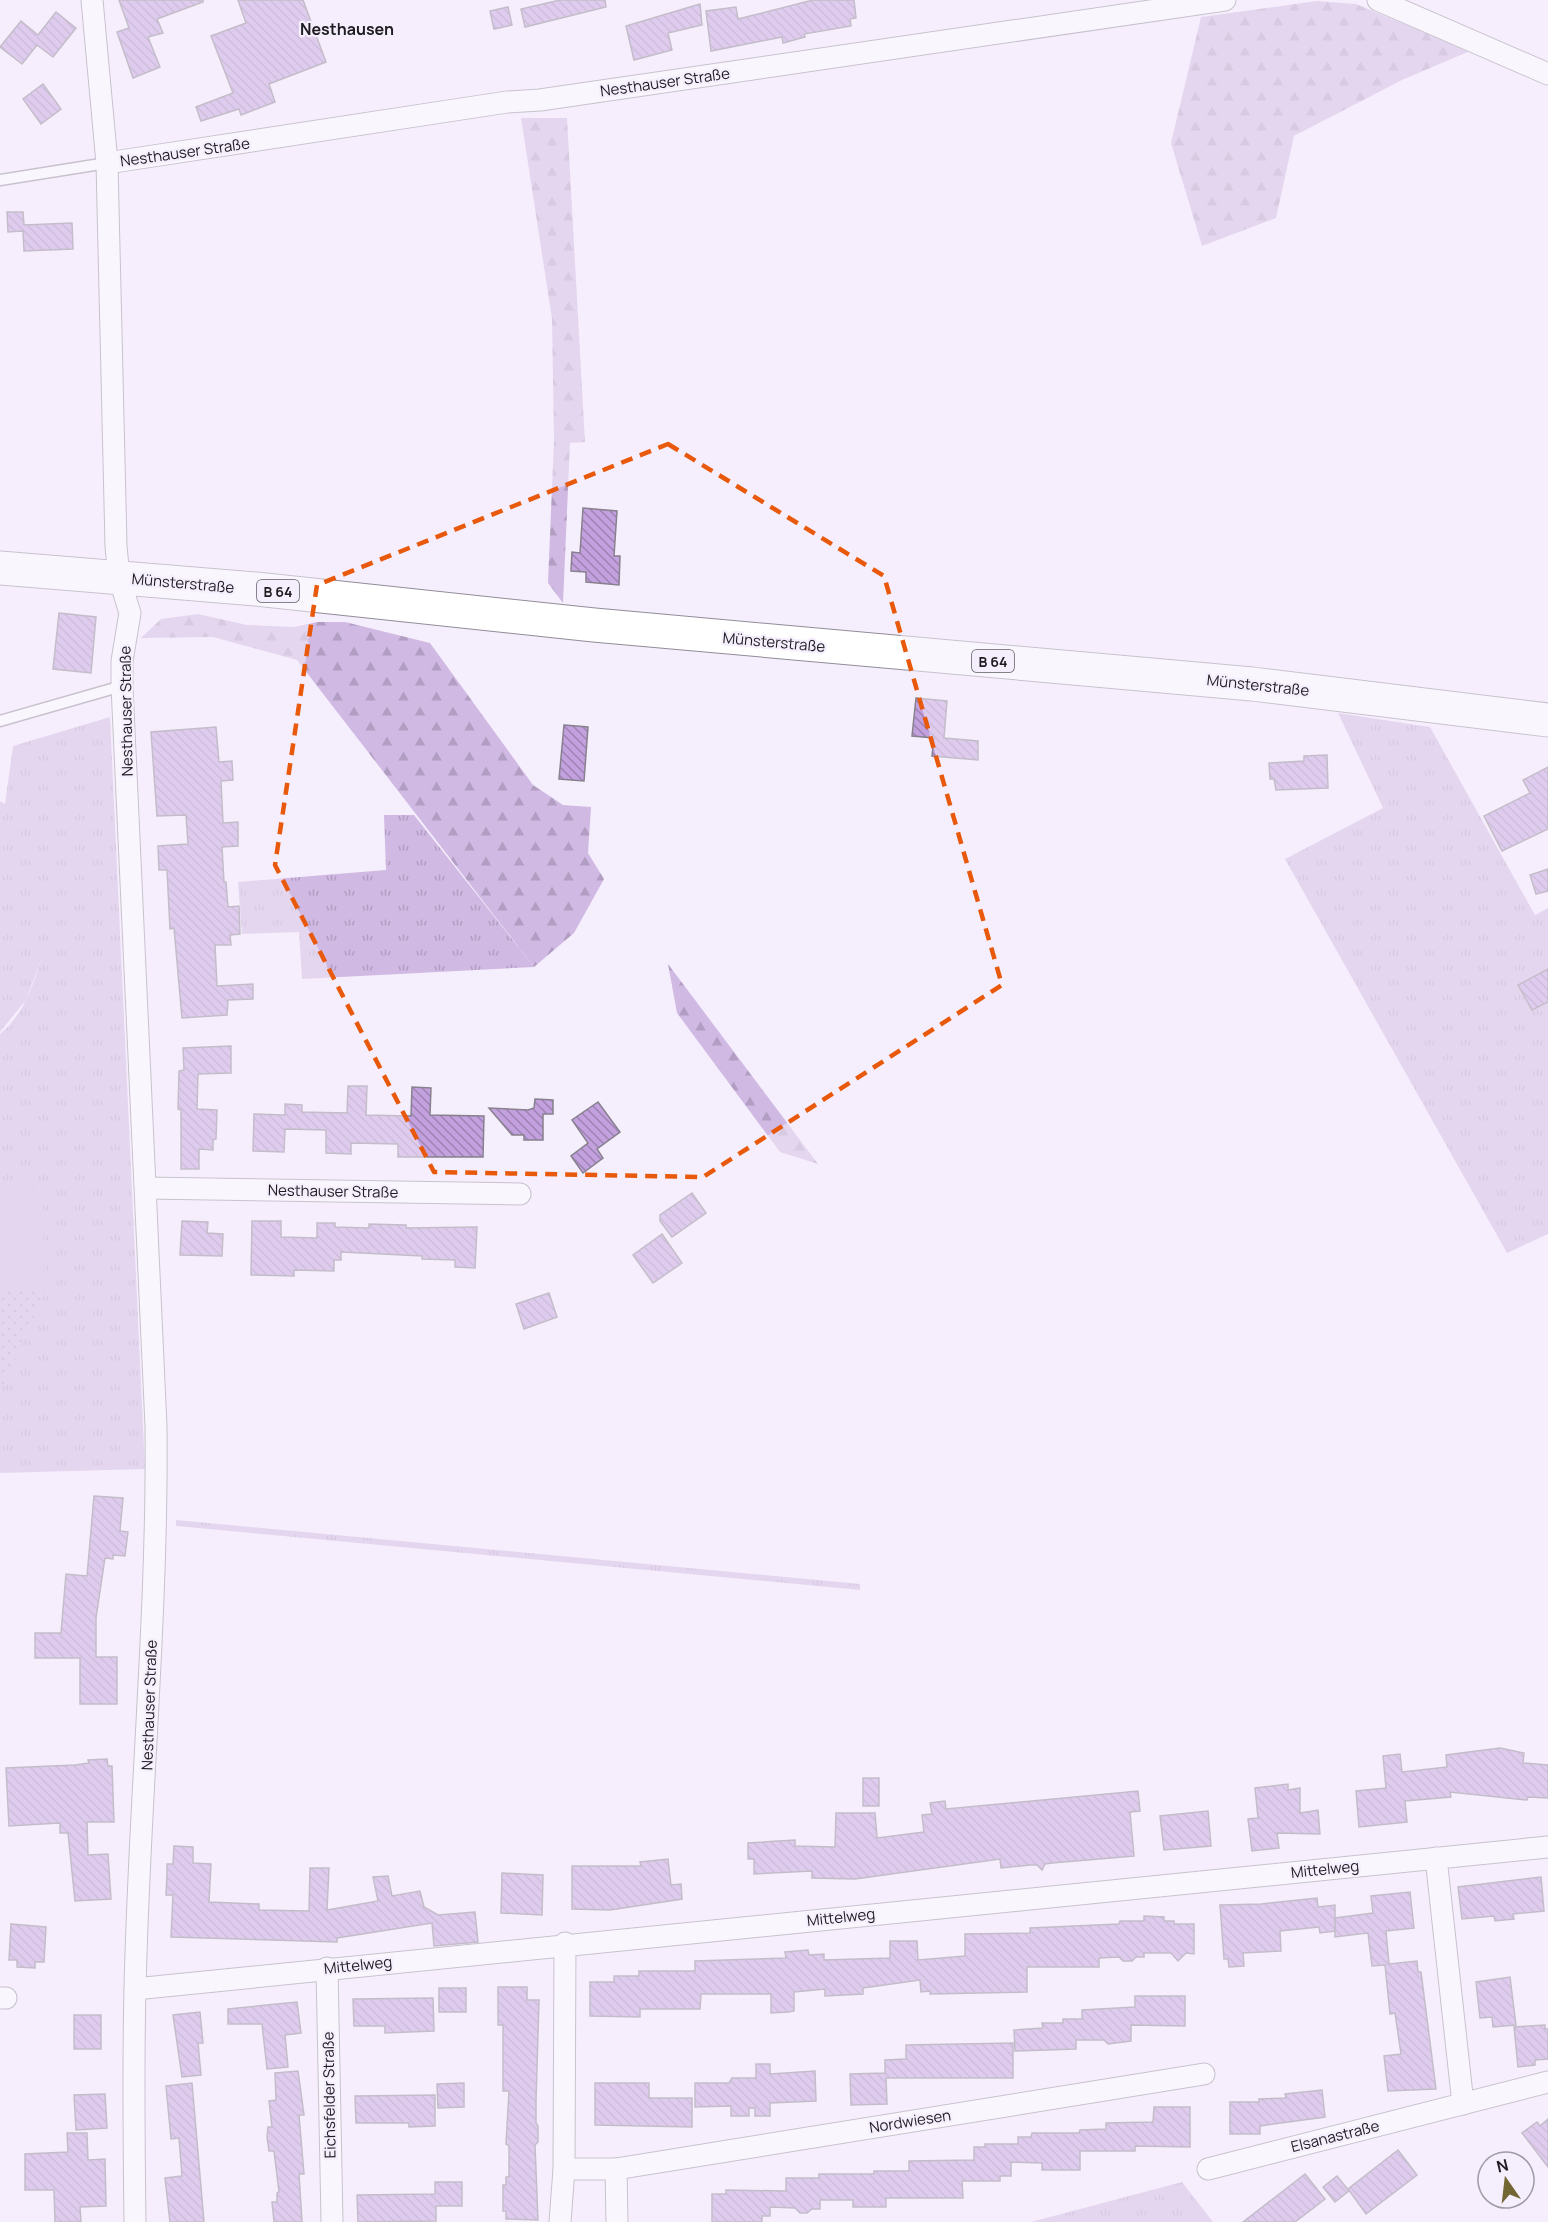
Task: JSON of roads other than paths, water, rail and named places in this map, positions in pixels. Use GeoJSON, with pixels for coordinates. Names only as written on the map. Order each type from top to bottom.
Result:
{"type":"FeatureCollection","features":[{"type":"Feature","properties":{"kind":"main road","name":"Münsterstraße"},"geometry":{"type":"LineString","coordinates":[[0,568],[119,577],[426,606],[594,625],[1252,684],[1548,720]]}},
{"type":"Feature","properties":{"kind":"street","name":"Nesthauser Straße"},"geometry":{"type":"LineString","coordinates":[[92,0],[107,163],[119,577],[130,613],[123,653],[122,686],[146,1188],[156,1487],[148,1726],[135,1989],[135,2222]]}},
{"type":"Feature","properties":{"kind":"street","name":"Nesthauser Straße"},"geometry":{"type":"LineString","coordinates":[[107,163],[376,124],[507,102],[563,97],[1224,0]]}},
{"type":"Feature","properties":{"kind":"street"},"geometry":{"type":"LineString","coordinates":[[1378,0],[1548,74]]}},
{"type":"Feature","properties":{"kind":"street","name":"Nesthauser Straße"},"geometry":{"type":"LineString","coordinates":[[146,1188],[520,1194]]}},
{"type":"Feature","properties":{"kind":"street","name":"Mittelweg"},"geometry":{"type":"LineString","coordinates":[[135,1989],[1548,1847]]}},
{"type":"Feature","properties":{"kind":"street"},"geometry":{"type":"LineString","coordinates":[[1436,1858],[1463,2104]]}},
{"type":"Feature","properties":{"kind":"street"},"geometry":{"type":"LineString","coordinates":[[560,2222],[564,2169],[565,1944]]}},
{"type":"Feature","properties":{"kind":"street","name":"Eichsfelder Straße"},"geometry":{"type":"LineString","coordinates":[[327,1968],[332,2222]]}},
{"type":"Feature","properties":{"kind":"street","name":"Nordwiesen"},"geometry":{"type":"LineString","coordinates":[[564,2169],[616,2169],[1204,2074]]}},
{"type":"Feature","properties":{"kind":"street","name":"Elsanastraße"},"geometry":{"type":"LineString","coordinates":[[1208,2169],[1548,2082]]}},
{"type":"Feature","properties":{"kind":"street"},"geometry":{"type":"LineString","coordinates":[[616,2169],[617,2222]]}},
{"type":"Feature","properties":{"kind":"lane"},"geometry":{"type":"LineString","coordinates":[[0,180],[107,163]]}},
{"type":"Feature","properties":{"kind":"lane"},"geometry":{"type":"LineString","coordinates":[[0,722],[122,686]]}},
{"type":"Feature","properties":{"kind":"district","name":"Nesthausen"},"geometry":{"type":"Point","coordinates":[347,29]}}]}
